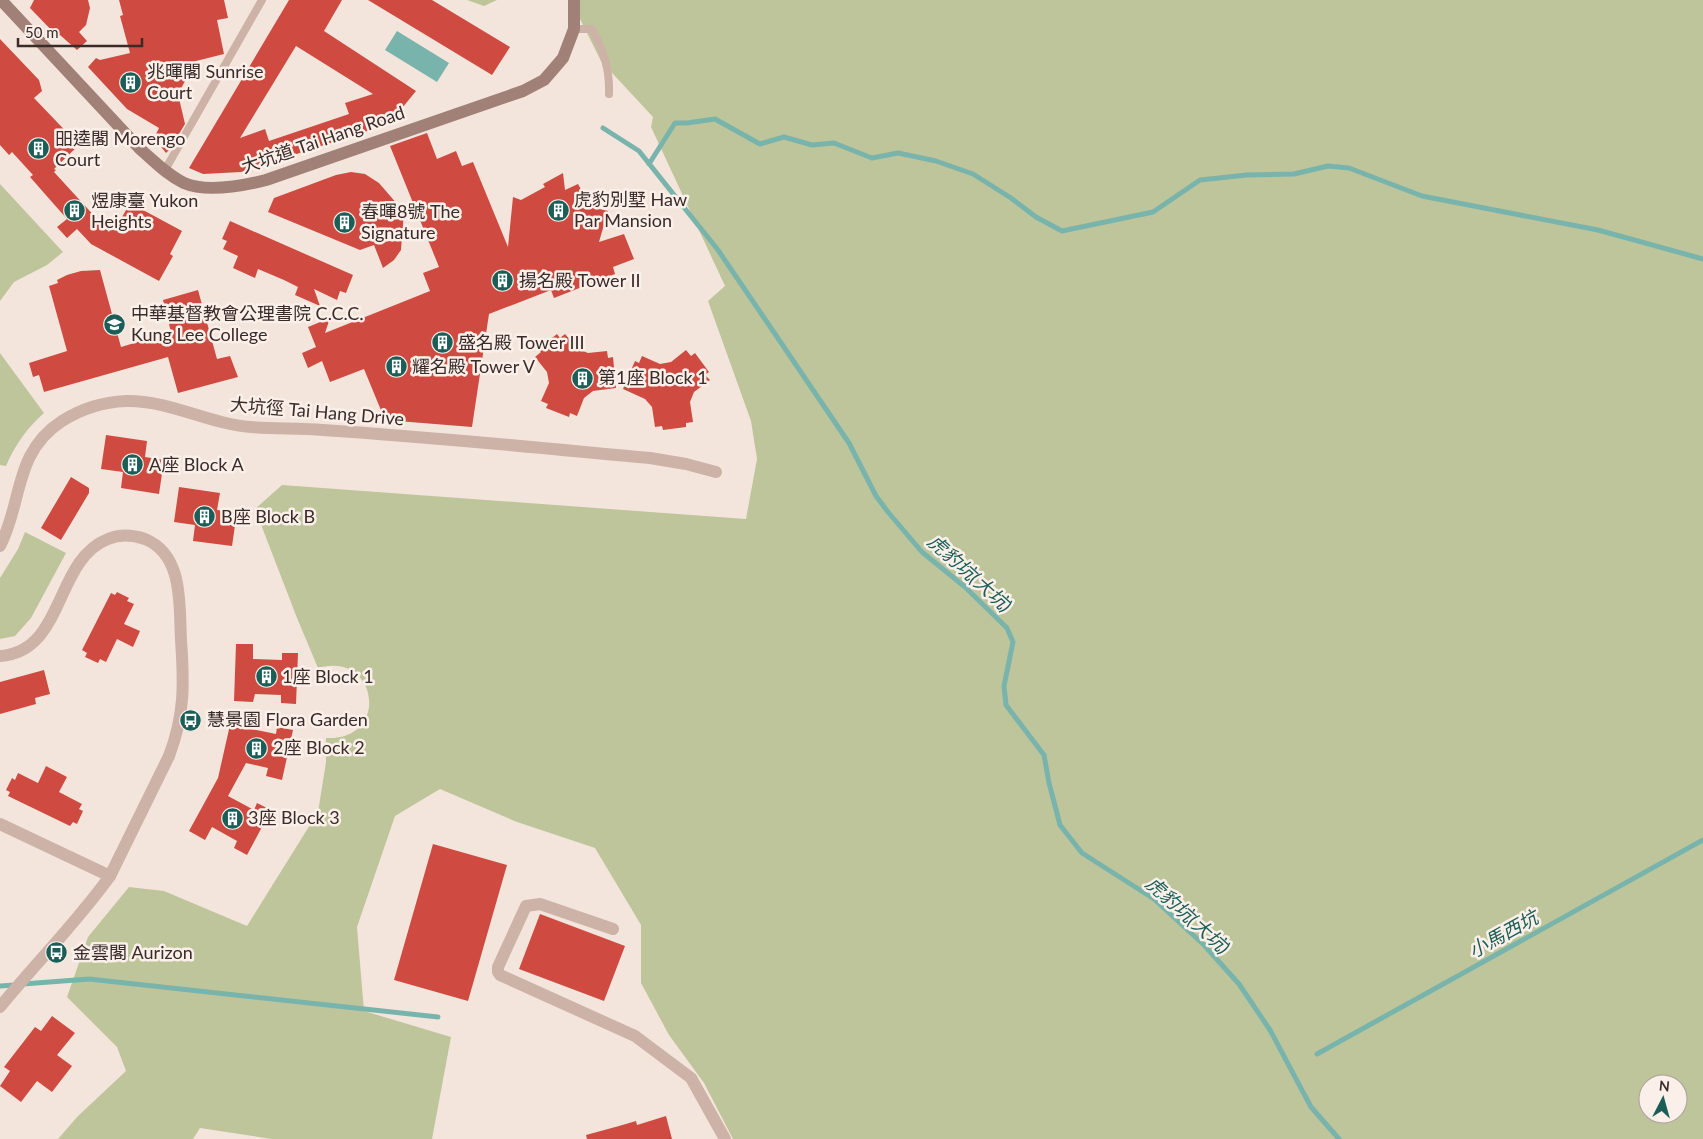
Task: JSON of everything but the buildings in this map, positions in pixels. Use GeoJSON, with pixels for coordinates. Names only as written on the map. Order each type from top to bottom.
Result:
{"type":"FeatureCollection","features":[{"type":"Feature","properties":{"kind":"main road","name":"大坑道 Tai Hang Road"},"geometry":{"type":"LineString","coordinates":[[1,0],[127,135],[165,170],[185,183],[212,188],[238,187],[266,180],[523,91],[544,80],[563,58],[574,29],[574,0]]}},
{"type":"Feature","properties":{"kind":"street","name":"大坑徑 Tai Hang Drive"},"geometry":{"type":"LineString","coordinates":[[0,546],[8,528],[23,470],[42,440],[60,423],[83,410],[126,401],[150,403],[220,422],[251,427],[324,430],[650,458],[686,464],[716,472]]}},
{"type":"Feature","properties":{"kind":"street"},"geometry":{"type":"LineString","coordinates":[[0,656],[21,652],[36,640],[47,625],[79,562],[97,544],[114,537],[140,538],[158,547],[170,561],[174,570],[178,592],[183,669],[181,718],[169,756],[110,876],[0,1007]]}},
{"type":"Feature","properties":{"kind":"street"},"geometry":{"type":"LineString","coordinates":[[0,824],[110,876]]}},
{"type":"Feature","properties":{"kind":"street"},"geometry":{"type":"LineString","coordinates":[[613,929],[540,904],[526,906],[498,967],[498,972],[500,975],[635,1036],[691,1078],[725,1139]]}},
{"type":"Feature","properties":{"kind":"lane"},"geometry":{"type":"LineString","coordinates":[[165,170],[262,0]]}},
{"type":"Feature","properties":{"kind":"lane"},"geometry":{"type":"LineString","coordinates":[[574,29],[592,29],[603,50],[610,83],[609,94]]}},
{"type":"Feature","properties":{"kind":"green space"},"geometry":{"type":"Polygon","coordinates":[[[467,0],[497,0],[484,6],[467,0]]]}},
{"type":"Feature","properties":{"kind":"green space"},"geometry":{"type":"Polygon","coordinates":[[[578,0],[1703,0],[1703,1139],[733,1139],[704,1083],[669,1035],[641,983],[641,925],[595,848],[517,822],[440,789],[395,816],[357,927],[364,1011],[451,1037],[432,1139],[272,1139],[200,1128],[193,1139],[58,1139],[78,1116],[126,1071],[117,1047],[67,997],[88,937],[129,887],[164,891],[247,926],[318,812],[326,762],[326,738],[347,735],[361,726],[368,712],[369,697],[364,683],[354,672],[338,666],[318,668],[255,509],[282,485],[746,519],[757,459],[751,421],[708,301],[725,286],[651,127],[653,117],[601,61],[580,19],[578,0]]]}},
{"type":"Feature","properties":{"kind":"green space"},"geometry":{"type":"Polygon","coordinates":[[[0,184],[63,252],[47,265],[14,282],[0,301],[0,184]]]}},
{"type":"Feature","properties":{"kind":"green space"},"geometry":{"type":"Polygon","coordinates":[[[0,353],[44,413],[22,437],[6,466],[0,465],[0,353]]]}},
{"type":"Feature","properties":{"kind":"green space"},"geometry":{"type":"Polygon","coordinates":[[[25,532],[66,553],[31,618],[15,636],[0,639],[0,578],[18,549],[25,532]]]}},
{"type":"Feature","properties":{"kind":"water"},"geometry":{"type":"Polygon","coordinates":[[[397,31],[449,63],[437,82],[385,50],[397,31]]]}},
{"type":"Feature","properties":{"kind":"waterway"},"geometry":{"type":"LineString","coordinates":[[649,164],[675,123],[715,119],[760,144],[784,137],[812,145],[834,143],[872,158],[898,153],[936,161],[973,174],[1011,198],[1036,217],[1062,231],[1153,212],[1200,180],[1247,175],[1294,174],[1328,166],[1349,168],[1422,196],[1598,230],[1703,259]]}},
{"type":"Feature","properties":{"kind":"waterway","name":"虎豹坑(大坑)"},"geometry":{"type":"LineString","coordinates":[[603,128],[639,151],[718,250],[849,443],[876,496],[888,512],[922,552],[965,587],[1007,628],[1013,642],[1004,686],[1006,705],[1044,755],[1060,825],[1082,853],[1154,899],[1204,945],[1239,984],[1270,1030],[1311,1107],[1339,1139]]}},
{"type":"Feature","properties":{"kind":"waterway","name":"小馬西坑"},"geometry":{"type":"LineString","coordinates":[[1317,1054],[1703,840]]}},
{"type":"Feature","properties":{"kind":"waterway"},"geometry":{"type":"LineString","coordinates":[[23,984],[89,979],[438,1017]]}},
{"type":"Feature","properties":{"kind":"waterway"},"geometry":{"type":"LineString","coordinates":[[0,986],[15,985]]}},
{"type":"Feature","properties":{"kind":"place","name":"兆暉閣 Sunrise Court"},"geometry":{"type":"Point","coordinates":[131,82]}},
{"type":"Feature","properties":{"kind":"place","name":"昍逵閣 Morengo Court"},"geometry":{"type":"Point","coordinates":[39,149]}},
{"type":"Feature","properties":{"kind":"place","name":"虎豹別墅 Haw Par Mansion"},"geometry":{"type":"Point","coordinates":[558,210]}},
{"type":"Feature","properties":{"kind":"place","name":"煜康臺 Yukon Heights"},"geometry":{"type":"Point","coordinates":[75,211]}},
{"type":"Feature","properties":{"kind":"place","name":"春暉8號 The Signature"},"geometry":{"type":"Point","coordinates":[345,222]}},
{"type":"Feature","properties":{"kind":"place","name":"揚名殿 Tower II"},"geometry":{"type":"Point","coordinates":[503,281]}},
{"type":"Feature","properties":{"kind":"place","name":"中華基督教會公理書院 C.C.C. Kung Lee College"},"geometry":{"type":"Point","coordinates":[115,324]}},
{"type":"Feature","properties":{"kind":"place","name":"盛名殿 Tower III"},"geometry":{"type":"Point","coordinates":[442,343]}},
{"type":"Feature","properties":{"kind":"place","name":"耀名殿 Tower V"},"geometry":{"type":"Point","coordinates":[396,367]}},
{"type":"Feature","properties":{"kind":"place","name":"第1座 Block 1"},"geometry":{"type":"Point","coordinates":[582,378]}},
{"type":"Feature","properties":{"kind":"place","name":"A座 Block A"},"geometry":{"type":"Point","coordinates":[133,465]}},
{"type":"Feature","properties":{"kind":"place","name":"B座 Block B"},"geometry":{"type":"Point","coordinates":[205,517]}},
{"type":"Feature","properties":{"kind":"place","name":"1座 Block 1"},"geometry":{"type":"Point","coordinates":[266,677]}},
{"type":"Feature","properties":{"kind":"place","name":"慧景園 Flora Garden"},"geometry":{"type":"Point","coordinates":[191,720]}},
{"type":"Feature","properties":{"kind":"place","name":"2座 Block 2"},"geometry":{"type":"Point","coordinates":[257,748]}},
{"type":"Feature","properties":{"kind":"place","name":"3座 Block 3"},"geometry":{"type":"Point","coordinates":[232,818]}},
{"type":"Feature","properties":{"kind":"place","name":"金雲閣 Aurizon"},"geometry":{"type":"Point","coordinates":[57,953]}}]}
